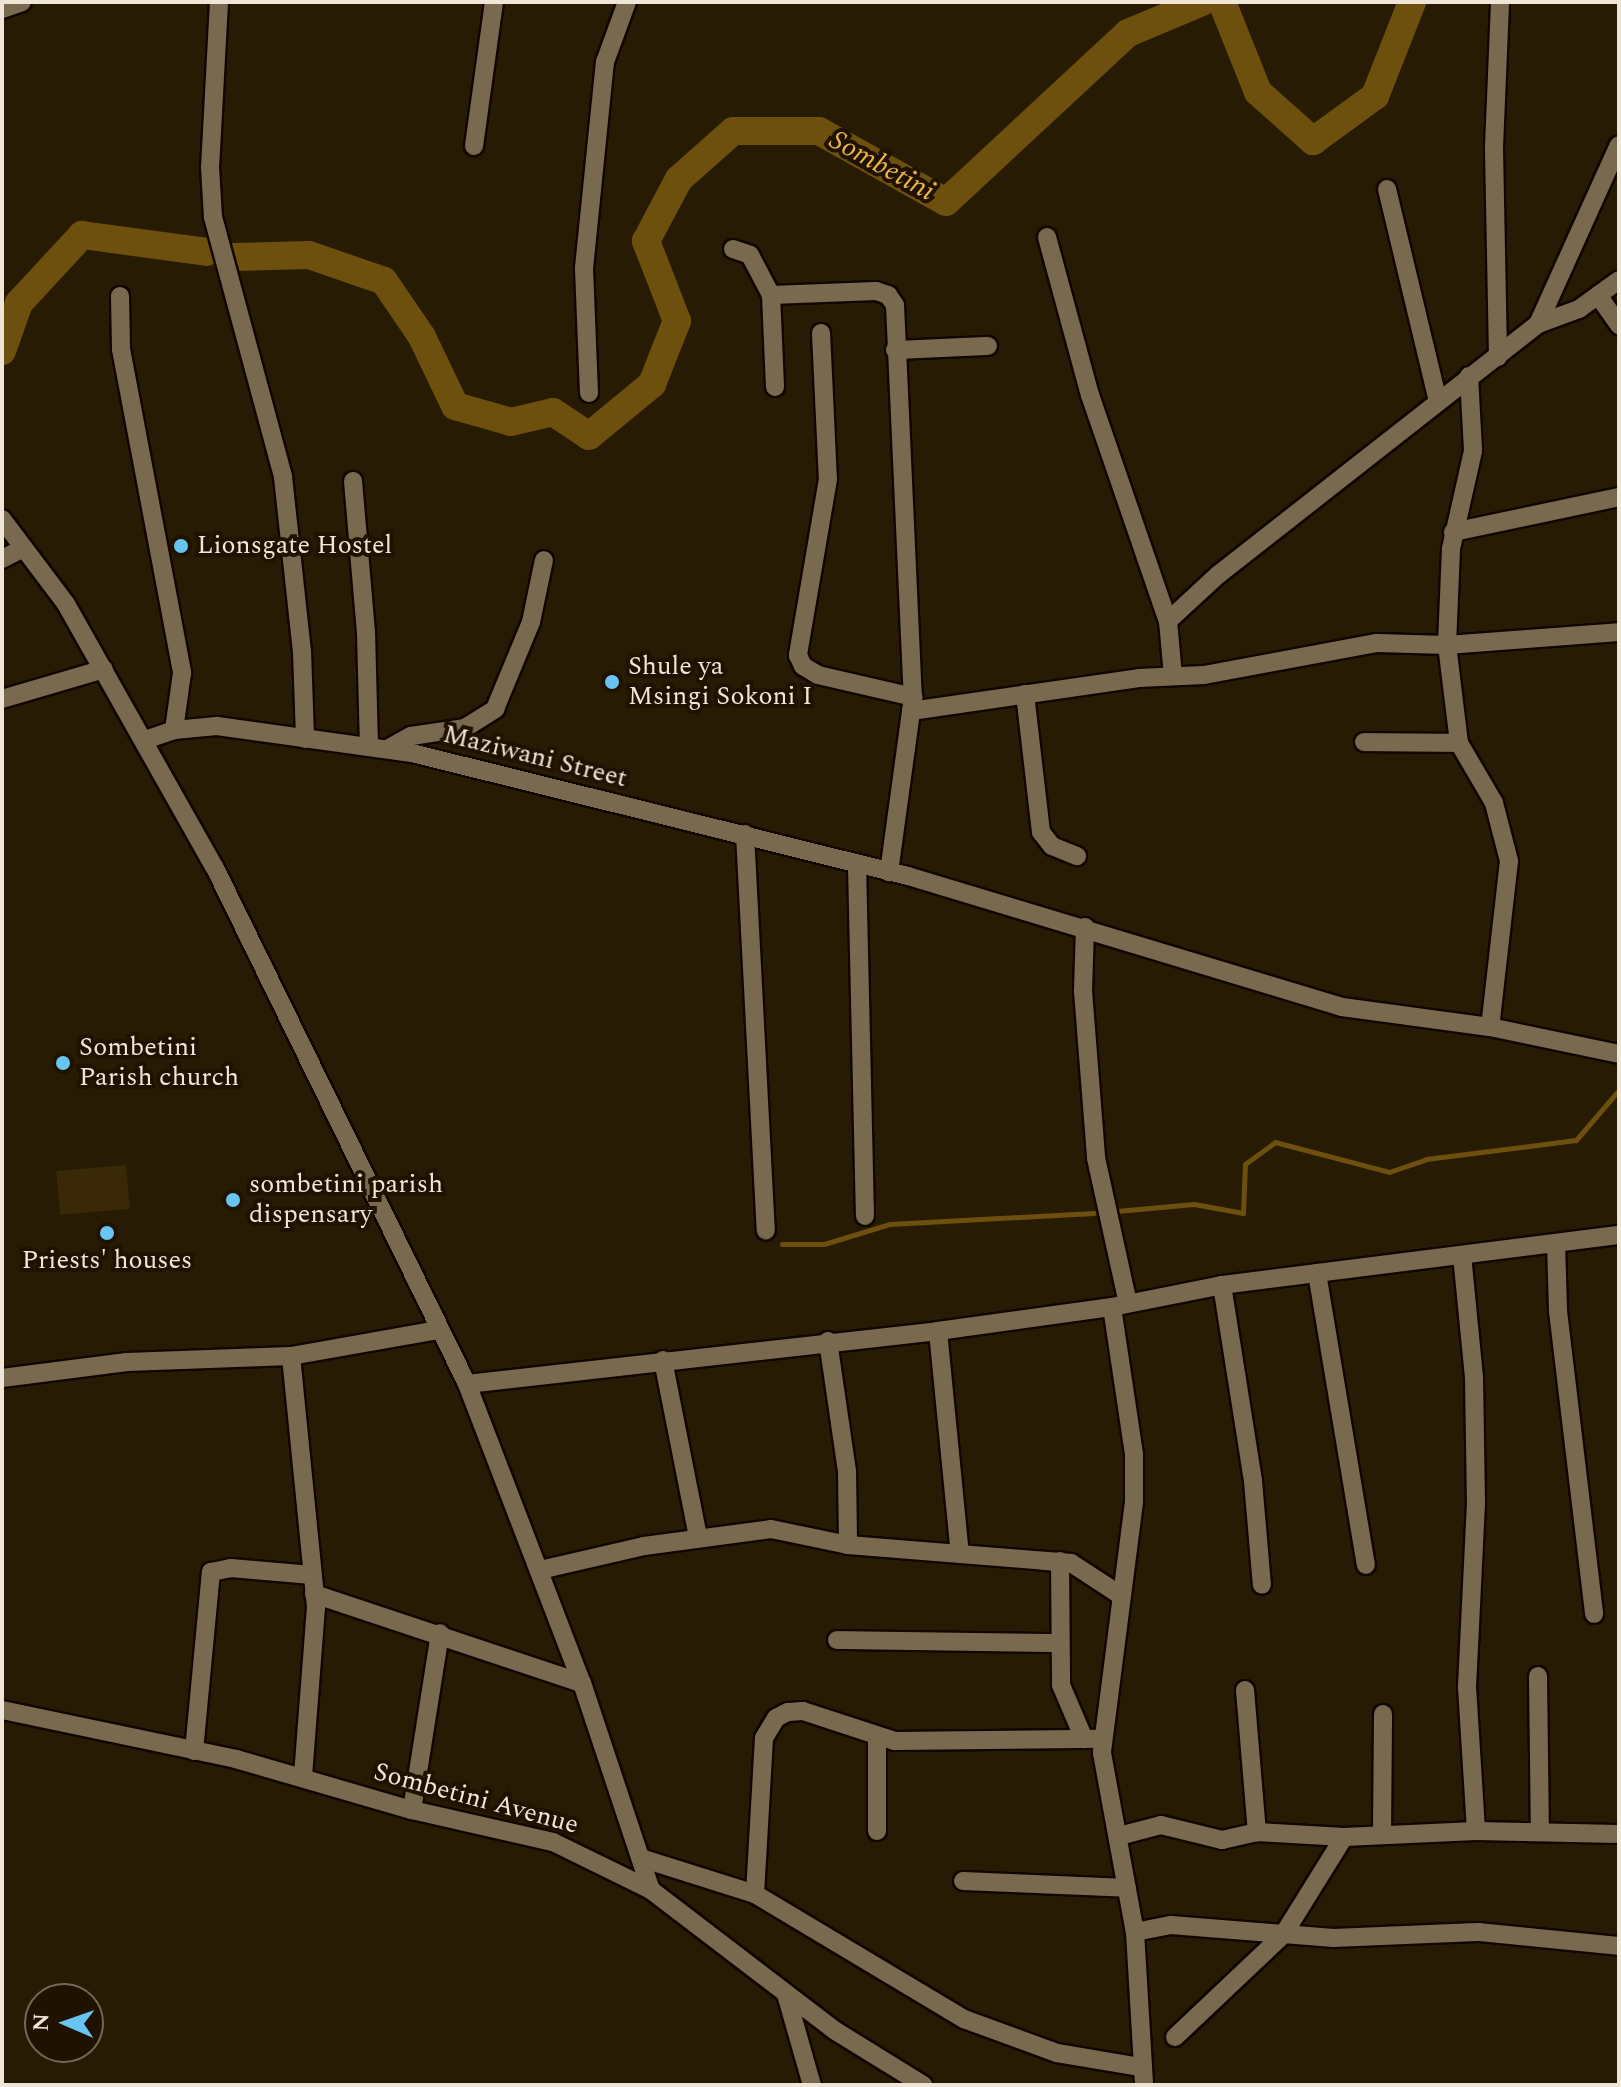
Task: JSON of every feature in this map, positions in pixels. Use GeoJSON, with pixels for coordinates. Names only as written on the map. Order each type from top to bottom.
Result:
{"type":"FeatureCollection","features":[{"type":"Feature","properties":{"kind":"street"},"geometry":{"type":"LineString","coordinates":[[2,9],[22,2]]}},
{"type":"Feature","properties":{"kind":"street"},"geometry":{"type":"LineString","coordinates":[[219,2],[210,167],[213,217],[283,477],[302,651],[305,739]]}},
{"type":"Feature","properties":{"kind":"street"},"geometry":{"type":"LineString","coordinates":[[474,146],[494,2]]}},
{"type":"Feature","properties":{"kind":"street"},"geometry":{"type":"LineString","coordinates":[[589,393],[584,268],[605,62],[627,2]]}},
{"type":"Feature","properties":{"kind":"street"},"geometry":{"type":"LineString","coordinates":[[1498,357],[1494,147],[1500,2]]}},
{"type":"Feature","properties":{"kind":"street"},"geometry":{"type":"LineString","coordinates":[[1538,324],[1619,145]]}},
{"type":"Feature","properties":{"kind":"street"},"geometry":{"type":"LineString","coordinates":[[1387,189],[1438,401]]}},
{"type":"Feature","properties":{"kind":"street"},"geometry":{"type":"LineString","coordinates":[[1047,237],[1090,395],[1168,621],[1173,676]]}},
{"type":"Feature","properties":{"kind":"street"},"geometry":{"type":"LineString","coordinates":[[733,249],[747,252],[771,295],[775,387]]}},
{"type":"Feature","properties":{"kind":"street"},"geometry":{"type":"LineString","coordinates":[[1168,621],[1219,574],[1469,376],[1538,324],[1562,317],[1619,280]]}},
{"type":"Feature","properties":{"kind":"street"},"geometry":{"type":"LineString","coordinates":[[771,295],[888,295],[895,305],[912,704],[889,872]]}},
{"type":"Feature","properties":{"kind":"street"},"geometry":{"type":"LineString","coordinates":[[1598,295],[1619,325]]}},
{"type":"Feature","properties":{"kind":"street"},"geometry":{"type":"LineString","coordinates":[[120,296],[121,349],[182,673],[174,730]]}},
{"type":"Feature","properties":{"kind":"street"},"geometry":{"type":"LineString","coordinates":[[821,333],[828,479],[798,655],[803,666],[818,675],[912,704],[1173,676],[1377,643],[1447,645],[1619,632]]}},
{"type":"Feature","properties":{"kind":"street"},"geometry":{"type":"LineString","coordinates":[[895,350],[988,346]]}},
{"type":"Feature","properties":{"kind":"street"},"geometry":{"type":"LineString","coordinates":[[1469,376],[1472,469],[1453,532],[1447,645],[1459,743],[1494,803],[1509,861],[1490,1027]]}},
{"type":"Feature","properties":{"kind":"street"},"geometry":{"type":"LineString","coordinates":[[353,481],[366,632],[369,747]]}},
{"type":"Feature","properties":{"kind":"street"},"geometry":{"type":"LineString","coordinates":[[1453,532],[1619,497]]}},
{"type":"Feature","properties":{"kind":"street"},"geometry":{"type":"LineString","coordinates":[[2,519],[66,604],[145,740],[312,1063],[467,1384],[582,1683],[644,1859],[651,1890]]}},
{"type":"Feature","properties":{"kind":"street"},"geometry":{"type":"LineString","coordinates":[[2,559],[22,549]]}},
{"type":"Feature","properties":{"kind":"street"},"geometry":{"type":"LineString","coordinates":[[389,748],[411,736],[465,728],[495,709],[531,622],[544,560]]}},
{"type":"Feature","properties":{"kind":"street"},"geometry":{"type":"LineString","coordinates":[[2,699],[104,669]]}},
{"type":"Feature","properties":{"kind":"street"},"geometry":{"type":"LineString","coordinates":[[1025,694],[1041,832],[1052,846],[1077,856]]}},
{"type":"Feature","properties":{"kind":"street","name":"Maziwani Street"},"geometry":{"type":"LineString","coordinates":[[145,740],[174,730],[217,726],[389,748],[908,876],[1342,1007],[1490,1027],[1619,1054]]}},
{"type":"Feature","properties":{"kind":"street"},"geometry":{"type":"LineString","coordinates":[[1364,742],[1459,743]]}},
{"type":"Feature","properties":{"kind":"street"},"geometry":{"type":"LineString","coordinates":[[745,834],[766,1230]]}},
{"type":"Feature","properties":{"kind":"street"},"geometry":{"type":"LineString","coordinates":[[857,865],[865,1216]]}},
{"type":"Feature","properties":{"kind":"street"},"geometry":{"type":"LineString","coordinates":[[1085,927],[1083,991],[1094,1142],[1120,1305],[1135,1484],[1120,1595],[1093,1739]]}},
{"type":"Feature","properties":{"kind":"street"},"geometry":{"type":"LineString","coordinates":[[467,1384],[938,1331],[1120,1305],[1222,1285],[1619,1235]]}},
{"type":"Feature","properties":{"kind":"street"},"geometry":{"type":"LineString","coordinates":[[1556,1243],[1558,1311],[1594,1614]]}},
{"type":"Feature","properties":{"kind":"street"},"geometry":{"type":"LineString","coordinates":[[1462,1255],[1474,1377],[1476,1503],[1467,1687],[1476,1831]]}},
{"type":"Feature","properties":{"kind":"street"},"geometry":{"type":"LineString","coordinates":[[1317,1273],[1366,1565]]}},
{"type":"Feature","properties":{"kind":"street"},"geometry":{"type":"LineString","coordinates":[[1222,1285],[1253,1481],[1262,1585]]}},
{"type":"Feature","properties":{"kind":"street"},"geometry":{"type":"LineString","coordinates":[[2,1378],[127,1362],[291,1356],[439,1330]]}},
{"type":"Feature","properties":{"kind":"street"},"geometry":{"type":"LineString","coordinates":[[938,1331],[960,1554]]}},
{"type":"Feature","properties":{"kind":"street"},"geometry":{"type":"LineString","coordinates":[[828,1341],[847,1471],[848,1545]]}},
{"type":"Feature","properties":{"kind":"street"},"geometry":{"type":"LineString","coordinates":[[291,1356],[313,1584],[303,1776]]}},
{"type":"Feature","properties":{"kind":"street"},"geometry":{"type":"LineString","coordinates":[[663,1360],[698,1537]]}},
{"type":"Feature","properties":{"kind":"street"},"geometry":{"type":"LineString","coordinates":[[540,1570],[698,1537],[771,1529],[848,1545],[1060,1561],[1083,1568],[1120,1595]]}},
{"type":"Feature","properties":{"kind":"street"},"geometry":{"type":"LineString","coordinates":[[644,1859],[755,1894],[964,2019],[1057,2053],[1142,2076],[1135,1932],[1119,1836],[1093,1739],[1064,1699],[1058,1643],[1060,1561]]}},
{"type":"Feature","properties":{"kind":"street"},"geometry":{"type":"LineString","coordinates":[[194,1751],[211,1572],[231,1568],[313,1584],[582,1683]]}},
{"type":"Feature","properties":{"kind":"street"},"geometry":{"type":"LineString","coordinates":[[412,1810],[440,1633]]}},
{"type":"Feature","properties":{"kind":"street"},"geometry":{"type":"LineString","coordinates":[[837,1640],[1058,1643]]}},
{"type":"Feature","properties":{"kind":"street"},"geometry":{"type":"LineString","coordinates":[[1538,1676],[1540,1832]]}},
{"type":"Feature","properties":{"kind":"street"},"geometry":{"type":"LineString","coordinates":[[1245,1690],[1257,1832]]}},
{"type":"Feature","properties":{"kind":"street","name":"Sombetini Avenue"},"geometry":{"type":"LineString","coordinates":[[2,1710],[303,1776],[412,1810],[553,1842],[651,1890],[786,1994],[923,2085]]}},
{"type":"Feature","properties":{"kind":"street"},"geometry":{"type":"LineString","coordinates":[[755,1894],[764,1738],[769,1726],[788,1712],[803,1711],[877,1738],[1093,1739]]}},
{"type":"Feature","properties":{"kind":"street"},"geometry":{"type":"LineString","coordinates":[[1382,1834],[1383,1714]]}},
{"type":"Feature","properties":{"kind":"street"},"geometry":{"type":"LineString","coordinates":[[877,1738],[877,1831]]}},
{"type":"Feature","properties":{"kind":"street"},"geometry":{"type":"LineString","coordinates":[[1119,1836],[1161,1825],[1222,1840],[1257,1832],[1344,1837],[1476,1831],[1619,1834]]}},
{"type":"Feature","properties":{"kind":"street"},"geometry":{"type":"LineString","coordinates":[[1175,2037],[1283,1935],[1344,1837]]}},
{"type":"Feature","properties":{"kind":"street"},"geometry":{"type":"LineString","coordinates":[[963,1881],[1127,1888]]}},
{"type":"Feature","properties":{"kind":"street"},"geometry":{"type":"LineString","coordinates":[[1135,1932],[1209,1926],[1235,1933],[1283,1935],[1479,1932],[1619,1946]]}},
{"type":"Feature","properties":{"kind":"street"},"geometry":{"type":"LineString","coordinates":[[786,1994],[812,2085]]}},
{"type":"Feature","properties":{"kind":"shaded area"},"geometry":{"type":"Polygon","coordinates":[[[126,1165],[130,1209],[60,1215],[56,1171],[126,1165]]]}},
{"type":"Feature","properties":{"kind":"waterway","name":"Sombetini"},"geometry":{"type":"LineString","coordinates":[[235,257],[309,255],[384,281],[422,337],[455,406],[511,422],[553,412],[589,436],[652,384],[677,321],[646,241],[679,179],[733,131],[819,131],[946,202],[1128,33],[1202,2]]}},
{"type":"Feature","properties":{"kind":"waterway","name":"Sombetini"},"geometry":{"type":"LineString","coordinates":[[1222,2],[1258,92],[1313,141],[1375,96],[1412,2]]}},
{"type":"Feature","properties":{"kind":"waterway","name":"Sombetini"},"geometry":{"type":"LineString","coordinates":[[2,351],[19,303],[82,235],[207,252]]}},
{"type":"Feature","properties":{"kind":"waterway"},"geometry":{"type":"LineString","coordinates":[[1117,1211],[1194,1204],[1243,1213],[1245,1164],[1275,1142],[1389,1172],[1426,1159],[1576,1140],[1619,1090]]}},
{"type":"Feature","properties":{"kind":"waterway"},"geometry":{"type":"LineString","coordinates":[[782,1244],[824,1244],[890,1224],[1094,1213]]}},
{"type":"Feature","properties":{"kind":"place","name":"Lionsgate Hostel"},"geometry":{"type":"Point","coordinates":[181,546]}},
{"type":"Feature","properties":{"kind":"place","name":"Shule ya Msingi Sokoni I"},"geometry":{"type":"Point","coordinates":[612,682]}},
{"type":"Feature","properties":{"kind":"place","name":"Sombetini Parish church"},"geometry":{"type":"Point","coordinates":[63,1063]}},
{"type":"Feature","properties":{"kind":"place","name":"sombetini parish dispensary"},"geometry":{"type":"Point","coordinates":[233,1200]}},
{"type":"Feature","properties":{"kind":"place","name":"Priests' houses"},"geometry":{"type":"Point","coordinates":[107,1233]}}]}
